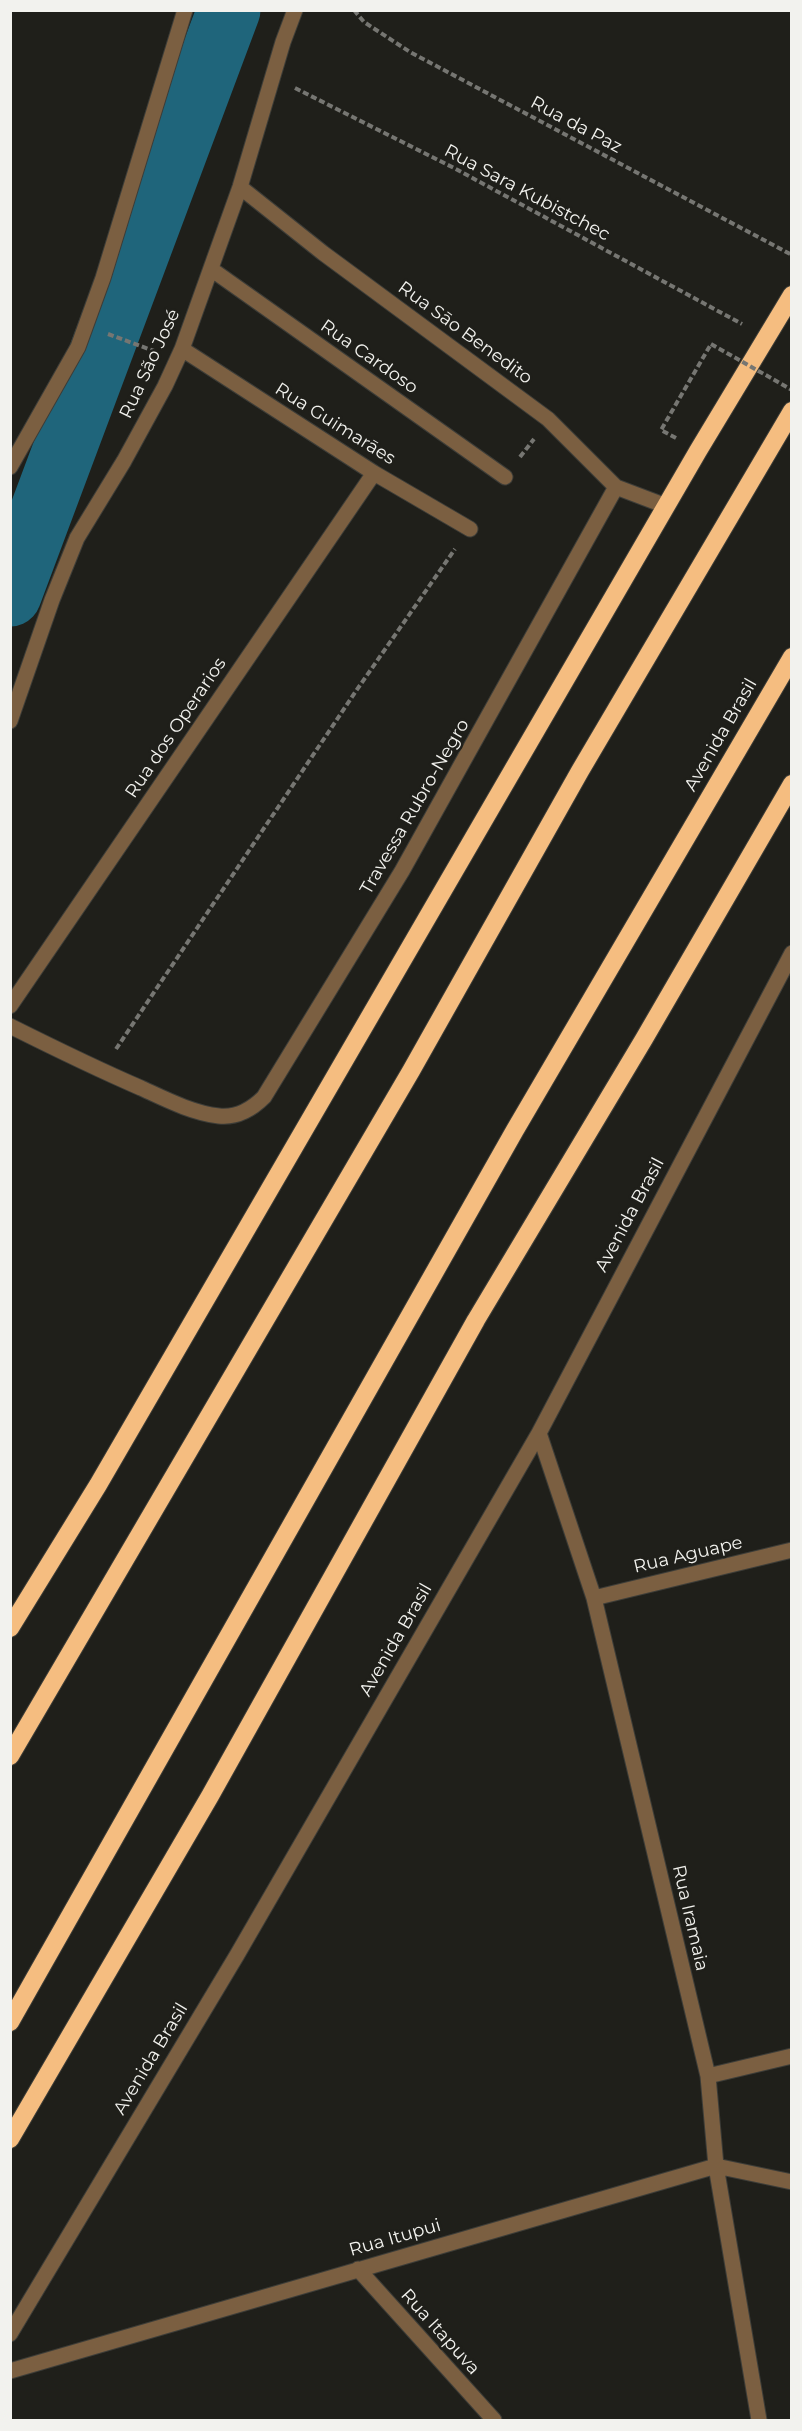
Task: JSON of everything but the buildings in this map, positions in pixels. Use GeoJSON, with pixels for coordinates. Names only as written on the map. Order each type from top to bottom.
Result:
{"type":"FeatureCollection","features":[{"type":"Feature","properties":{"kind":"highway"},"geometry":{"type":"LineString","coordinates":[[10,1628],[98,1485],[666,506],[792,295]]}},
{"type":"Feature","properties":{"kind":"highway"},"geometry":{"type":"LineString","coordinates":[[10,1756],[411,1071],[586,761],[792,411]]}},
{"type":"Feature","properties":{"kind":"highway","name":"Avenida Brasil"},"geometry":{"type":"LineString","coordinates":[[10,2022],[497,1162],[792,657]]}},
{"type":"Feature","properties":{"kind":"highway"},"geometry":{"type":"LineString","coordinates":[[10,2139],[210,1796],[477,1320],[645,1039],[792,784]]}},
{"type":"Feature","properties":{"kind":"highway"},"geometry":{"type":"LineString","coordinates":[[10,1737],[52,1685]]}},
{"type":"Feature","properties":{"kind":"street"},"geometry":{"type":"LineString","coordinates":[[10,466],[82,336],[103,278],[185,10]]}},
{"type":"Feature","properties":{"kind":"street","name":"Rua São José"},"geometry":{"type":"LineString","coordinates":[[10,721],[52,600],[77,538],[124,461],[182,350],[240,187],[295,10]]}},
{"type":"Feature","properties":{"kind":"street","name":"Rua Sāo Benedito"},"geometry":{"type":"LineString","coordinates":[[240,187],[323,253],[548,419],[616,487],[666,506]]}},
{"type":"Feature","properties":{"kind":"street","name":"Rua Cardoso"},"geometry":{"type":"LineString","coordinates":[[211,269],[505,477]]}},
{"type":"Feature","properties":{"kind":"street","name":"Rua Guimarāes"},"geometry":{"type":"LineString","coordinates":[[182,350],[374,473],[470,529]]}},
{"type":"Feature","properties":{"kind":"street","name":"Rua dos Operarios"},"geometry":{"type":"LineString","coordinates":[[10,1006],[374,473]]}},
{"type":"Feature","properties":{"kind":"street","name":"Travessa Rubro-Negro"},"geometry":{"type":"LineString","coordinates":[[102,1071],[174,1103],[220,1116],[238,1115],[251,1110],[264,1097],[402,871],[616,487]]}},
{"type":"Feature","properties":{"kind":"street","name":"Avenida Brasil"},"geometry":{"type":"LineString","coordinates":[[10,2334],[243,1945],[540,1434],[792,953]]}},
{"type":"Feature","properties":{"kind":"street"},"geometry":{"type":"LineString","coordinates":[[10,1026],[102,1071]]}},
{"type":"Feature","properties":{"kind":"street","name":"Rua Iramaia"},"geometry":{"type":"LineString","coordinates":[[540,1434],[594,1598],[708,2076],[716,2166],[759,2421]]}},
{"type":"Feature","properties":{"kind":"street","name":"Rua Aguape"},"geometry":{"type":"LineString","coordinates":[[594,1598],[792,1551]]}},
{"type":"Feature","properties":{"kind":"street"},"geometry":{"type":"LineString","coordinates":[[708,2076],[792,2056]]}},
{"type":"Feature","properties":{"kind":"street","name":"Rua Itupui"},"geometry":{"type":"LineString","coordinates":[[10,2371],[716,2166],[792,2182]]}},
{"type":"Feature","properties":{"kind":"street","name":"Rua Itapuva"},"geometry":{"type":"LineString","coordinates":[[358,2269],[494,2421]]}},
{"type":"Feature","properties":{"kind":"path","name":"Rua da Paz"},"geometry":{"type":"LineString","coordinates":[[354,10],[364,22],[410,52],[792,255]]}},
{"type":"Feature","properties":{"kind":"path","name":"Rua Sara Kubistchec"},"geometry":{"type":"LineString","coordinates":[[273,77],[454,168],[766,337]]}},
{"type":"Feature","properties":{"kind":"path"},"geometry":{"type":"LineString","coordinates":[[99,331],[164,354]]}},
{"type":"Feature","properties":{"kind":"path"},"geometry":{"type":"LineString","coordinates":[[661,430],[711,344],[792,390]]}},
{"type":"Feature","properties":{"kind":"path"},"geometry":{"type":"LineString","coordinates":[[505,477],[548,419]]}},
{"type":"Feature","properties":{"kind":"path"},"geometry":{"type":"LineString","coordinates":[[102,1071],[356,691],[470,529]]}},
{"type":"Feature","properties":{"kind":"waterway"},"geometry":{"type":"LineString","coordinates":[[10,595],[229,10]]}}]}
